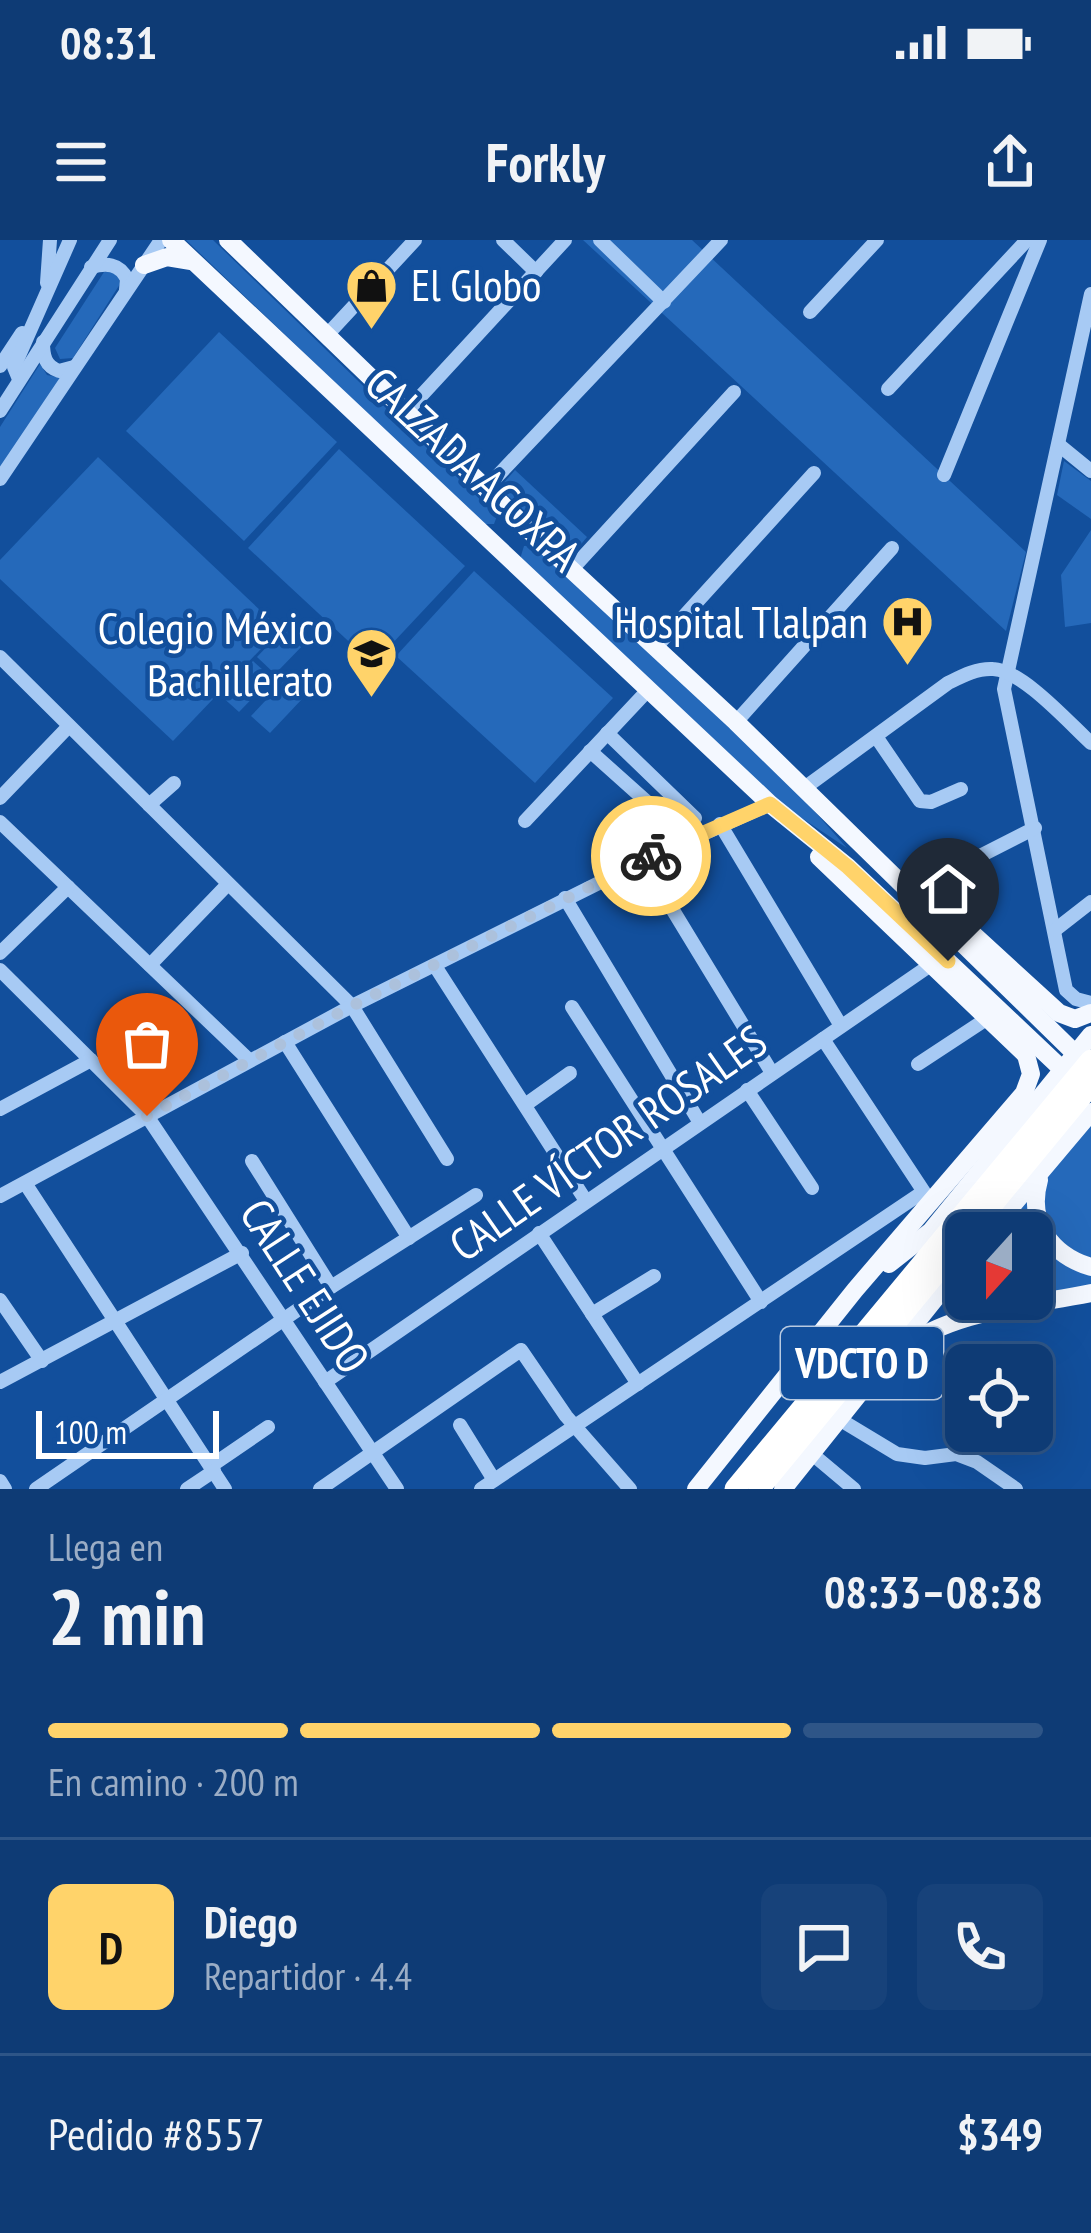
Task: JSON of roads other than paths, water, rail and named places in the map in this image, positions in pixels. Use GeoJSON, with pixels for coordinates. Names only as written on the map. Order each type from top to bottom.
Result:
{"type":"FeatureCollection","features":[{"type":"Feature","properties":{"kind":"highway","name":"VDCTO D"},"geometry":{"type":"LineString","coordinates":[[735,1489],[1091,1064]]}},
{"type":"Feature","properties":{"kind":"highway","name":"VDCTO D"},"geometry":{"type":"LineString","coordinates":[[987,1212],[1091,1085]]}},
{"type":"Feature","properties":{"kind":"highway","name":"VDCTO D"},"geometry":{"type":"LineString","coordinates":[[758,1489],[945,1263]]}},
{"type":"Feature","properties":{"kind":"main road","name":"CALZADA ACOXPA"},"geometry":{"type":"LineString","coordinates":[[171,240],[770,804],[862,880],[1091,1097]]}},
{"type":"Feature","properties":{"kind":"main road","name":"CALZADA ACOXPA"},"geometry":{"type":"LineString","coordinates":[[228,240],[251,247],[327,335],[1091,1064]]}},
{"type":"Feature","properties":{"kind":"main road"},"geometry":{"type":"LineString","coordinates":[[144,265],[167,257],[196,263]]}},
{"type":"Feature","properties":{"kind":"main road"},"geometry":{"type":"LineString","coordinates":[[481,530],[503,528],[510,512]]}},
{"type":"Feature","properties":{"kind":"main road"},"geometry":{"type":"LineString","coordinates":[[512,559],[515,539],[534,535]]}},
{"type":"Feature","properties":{"kind":"main road"},"geometry":{"type":"LineString","coordinates":[[803,789],[844,815],[1040,996],[1070,1018],[1091,1013]]}},
{"type":"Feature","properties":{"kind":"main road"},"geometry":{"type":"LineString","coordinates":[[696,1489],[927,1197],[1030,1081],[1027,1054],[820,859],[799,830]]}},
{"type":"Feature","properties":{"kind":"main road"},"geometry":{"type":"LineString","coordinates":[[855,1290],[931,1231],[1091,1035]]}},
{"type":"Feature","properties":{"kind":"main road"},"geometry":{"type":"LineString","coordinates":[[1007,1212],[1091,1112]]}},
{"type":"Feature","properties":{"kind":"main road"},"geometry":{"type":"LineString","coordinates":[[1043,1170],[1035,1204],[1042,1230],[1061,1253],[1091,1267]]}},
{"type":"Feature","properties":{"kind":"main road"},"geometry":{"type":"LineString","coordinates":[[783,1489],[945,1285]]}},
{"type":"Feature","properties":{"kind":"main road"},"geometry":{"type":"LineString","coordinates":[[885,1363],[916,1338],[943,1325],[1091,1293]]}},
{"type":"Feature","properties":{"kind":"street"},"geometry":{"type":"LineString","coordinates":[[0,367],[47,295],[50,240]]}},
{"type":"Feature","properties":{"kind":"street"},"geometry":{"type":"LineString","coordinates":[[19,379],[14,367],[70,240]]}},
{"type":"Feature","properties":{"kind":"street"},"geometry":{"type":"LineString","coordinates":[[0,411],[110,240]]}},
{"type":"Feature","properties":{"kind":"street"},"geometry":{"type":"LineString","coordinates":[[0,479],[161,240]]}},
{"type":"Feature","properties":{"kind":"street"},"geometry":{"type":"LineString","coordinates":[[327,335],[415,240]]}},
{"type":"Feature","properties":{"kind":"street"},"geometry":{"type":"LineString","coordinates":[[503,240],[536,272]]}},
{"type":"Feature","properties":{"kind":"street"},"geometry":{"type":"LineString","coordinates":[[408,410],[566,240]]}},
{"type":"Feature","properties":{"kind":"street"},"geometry":{"type":"LineString","coordinates":[[600,240],[664,302]]}},
{"type":"Feature","properties":{"kind":"street"},"geometry":{"type":"LineString","coordinates":[[487,487],[721,240]]}},
{"type":"Feature","properties":{"kind":"street"},"geometry":{"type":"LineString","coordinates":[[810,312],[877,240]]}},
{"type":"Feature","properties":{"kind":"street"},"geometry":{"type":"LineString","coordinates":[[888,389],[1027,240]]}},
{"type":"Feature","properties":{"kind":"street"},"geometry":{"type":"LineString","coordinates":[[944,475],[1040,240]]}},
{"type":"Feature","properties":{"kind":"street"},"geometry":{"type":"LineString","coordinates":[[91,267],[106,264],[122,270],[126,290]]}},
{"type":"Feature","properties":{"kind":"street"},"geometry":{"type":"LineString","coordinates":[[1091,294],[1004,689],[1066,990],[1091,1004]]}},
{"type":"Feature","properties":{"kind":"street"},"geometry":{"type":"LineString","coordinates":[[43,342],[44,358],[51,368],[74,367]]}},
{"type":"Feature","properties":{"kind":"street"},"geometry":{"type":"LineString","coordinates":[[572,568],[734,392]]}},
{"type":"Feature","properties":{"kind":"street"},"geometry":{"type":"LineString","coordinates":[[1059,445],[1091,472]]}},
{"type":"Feature","properties":{"kind":"street"},"geometry":{"type":"LineString","coordinates":[[656,647],[814,472]]}},
{"type":"Feature","properties":{"kind":"street"},"geometry":{"type":"LineString","coordinates":[[736,722],[892,548]]}},
{"type":"Feature","properties":{"kind":"street"},"geometry":{"type":"LineString","coordinates":[[0,657],[352,1006],[447,1159]]}},
{"type":"Feature","properties":{"kind":"street"},"geometry":{"type":"LineString","coordinates":[[803,789],[948,683],[972,672],[1007,672],[1091,743]]}},
{"type":"Feature","properties":{"kind":"street"},"geometry":{"type":"LineString","coordinates":[[524,820],[650,689]]}},
{"type":"Feature","properties":{"kind":"street"},"geometry":{"type":"LineString","coordinates":[[0,798],[69,726]]}},
{"type":"Feature","properties":{"kind":"street"},"geometry":{"type":"LineString","coordinates":[[590,751],[676,827],[695,818],[608,733]]}},
{"type":"Feature","properties":{"kind":"street"},"geometry":{"type":"LineString","coordinates":[[877,738],[920,801],[931,802],[961,789]]}},
{"type":"Feature","properties":{"kind":"street"},"geometry":{"type":"LineString","coordinates":[[149,805],[174,783]]}},
{"type":"Feature","properties":{"kind":"street"},"geometry":{"type":"LineString","coordinates":[[0,1196],[352,1006],[643,860],[770,804]]}},
{"type":"Feature","properties":{"kind":"street"},"geometry":{"type":"LineString","coordinates":[[0,822],[249,1060]]}},
{"type":"Feature","properties":{"kind":"street"},"geometry":{"type":"LineString","coordinates":[[720,824],[842,1026]]}},
{"type":"Feature","properties":{"kind":"street"},"geometry":{"type":"LineString","coordinates":[[921,886],[1035,827]]}},
{"type":"Feature","properties":{"kind":"street"},"geometry":{"type":"LineString","coordinates":[[643,860],[772,1073]]}},
{"type":"Feature","properties":{"kind":"street"},"geometry":{"type":"LineString","coordinates":[[150,965],[228,884]]}},
{"type":"Feature","properties":{"kind":"street"},"geometry":{"type":"LineString","coordinates":[[0,953],[68,887]]}},
{"type":"Feature","properties":{"kind":"street"},"geometry":{"type":"LineString","coordinates":[[565,898],[700,1124]]}},
{"type":"Feature","properties":{"kind":"street"},"geometry":{"type":"LineString","coordinates":[[1054,930],[1091,902]]}},
{"type":"Feature","properties":{"kind":"street","name":"CALLE VÍCTOR ROSALES"},"geometry":{"type":"LineString","coordinates":[[325,1382],[932,964]]}},
{"type":"Feature","properties":{"kind":"street"},"geometry":{"type":"LineString","coordinates":[[435,966],[586,1201]]}},
{"type":"Feature","properties":{"kind":"street","name":"CALLE EJIDO"},"geometry":{"type":"LineString","coordinates":[[0,970],[147,1116],[397,1489]]}},
{"type":"Feature","properties":{"kind":"street"},"geometry":{"type":"LineString","coordinates":[[1040,996],[1057,998],[1066,990]]}},
{"type":"Feature","properties":{"kind":"street"},"geometry":{"type":"LineString","coordinates":[[572,1007],[761,1302]]}},
{"type":"Feature","properties":{"kind":"street"},"geometry":{"type":"LineString","coordinates":[[918,1064],[988,1018]]}},
{"type":"Feature","properties":{"kind":"street"},"geometry":{"type":"LineString","coordinates":[[460,1425],[488,1485],[927,1197],[823,1040]]}},
{"type":"Feature","properties":{"kind":"street"},"geometry":{"type":"LineString","coordinates":[[284,1042],[409,1238]]}},
{"type":"Feature","properties":{"kind":"street"},"geometry":{"type":"LineString","coordinates":[[0,1108],[91,1060]]}},
{"type":"Feature","properties":{"kind":"street"},"geometry":{"type":"LineString","coordinates":[[525,1105],[570,1073]]}},
{"type":"Feature","properties":{"kind":"street"},"geometry":{"type":"LineString","coordinates":[[747,1090],[812,1188]]}},
{"type":"Feature","properties":{"kind":"street"},"geometry":{"type":"LineString","coordinates":[[252,1161],[331,1287]]}},
{"type":"Feature","properties":{"kind":"street"},"geometry":{"type":"LineString","coordinates":[[25,1183],[225,1489]]}},
{"type":"Feature","properties":{"kind":"street"},"geometry":{"type":"LineString","coordinates":[[36,1489],[331,1287],[476,1195]]}},
{"type":"Feature","properties":{"kind":"street"},"geometry":{"type":"LineString","coordinates":[[539,1234],[638,1384]]}},
{"type":"Feature","properties":{"kind":"street"},"geometry":{"type":"LineString","coordinates":[[0,1382],[242,1253]]}},
{"type":"Feature","properties":{"kind":"street"},"geometry":{"type":"LineString","coordinates":[[592,1314],[654,1276]]}},
{"type":"Feature","properties":{"kind":"street"},"geometry":{"type":"LineString","coordinates":[[0,1300],[42,1361]]}},
{"type":"Feature","properties":{"kind":"street"},"geometry":{"type":"LineString","coordinates":[[320,1489],[521,1350],[574,1425],[630,1489]]}},
{"type":"Feature","properties":{"kind":"street"},"geometry":{"type":"LineString","coordinates":[[839,1419],[897,1454],[925,1458],[956,1454],[977,1462],[1016,1489]]}},
{"type":"Feature","properties":{"kind":"street"},"geometry":{"type":"LineString","coordinates":[[187,1489],[268,1427]]}},
{"type":"Feature","properties":{"kind":"street"},"geometry":{"type":"LineString","coordinates":[[812,1454],[851,1488]]}},
{"type":"Feature","properties":{"kind":"street"},"geometry":{"type":"LineString","coordinates":[[0,1481],[5,1489]]}},
{"type":"Feature","properties":{"kind":"place","name":"El Globo"},"geometry":{"type":"Point","coordinates":[372,331]}},
{"type":"Feature","properties":{"kind":"place","name":"Hospital Tlalpan"},"geometry":{"type":"Point","coordinates":[907,668]}},
{"type":"Feature","properties":{"kind":"place","name":"Colegio México Bachillerato"},"geometry":{"type":"Point","coordinates":[372,700]}}]}
